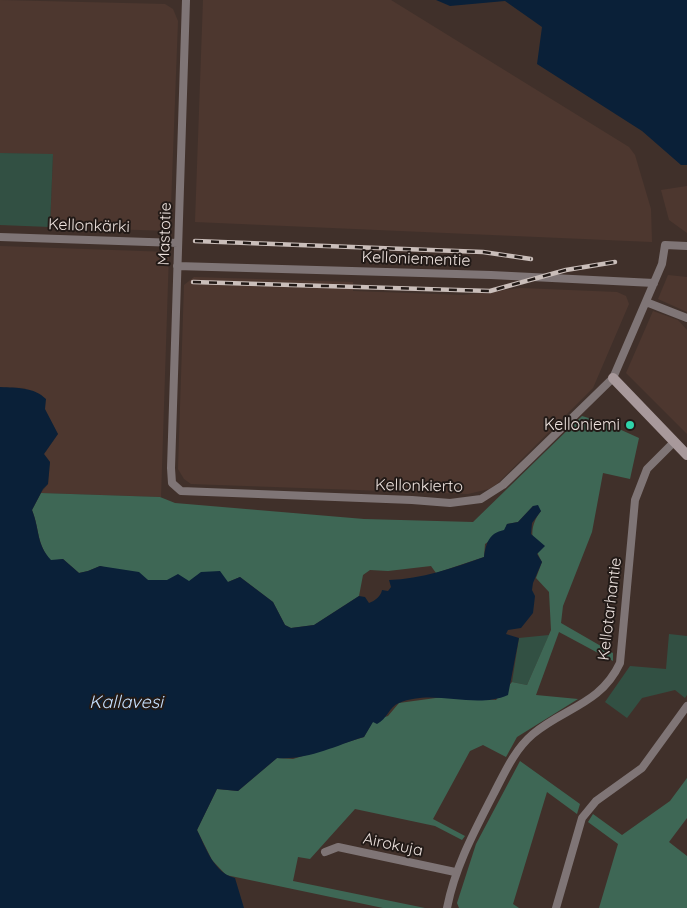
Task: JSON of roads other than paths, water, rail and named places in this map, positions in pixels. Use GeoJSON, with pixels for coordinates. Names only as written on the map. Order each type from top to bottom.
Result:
{"type":"FeatureCollection","features":[{"type":"Feature","properties":{"kind":"street","name":"Mastotie"},"geometry":{"type":"LineString","coordinates":[[171,468],[186,0]]}},
{"type":"Feature","properties":{"kind":"street","name":"Kellonkärki"},"geometry":{"type":"LineString","coordinates":[[0,237],[178,243]]}},
{"type":"Feature","properties":{"kind":"street","name":"Kellonkierto"},"geometry":{"type":"LineString","coordinates":[[171,468],[172,483],[175,488],[187,492],[450,503],[481,499],[503,485],[613,378],[662,264],[665,244],[687,246]]}},
{"type":"Feature","properties":{"kind":"street","name":"Kelloniementie"},"geometry":{"type":"LineString","coordinates":[[177,266],[490,275],[654,283]]}},
{"type":"Feature","properties":{"kind":"street"},"geometry":{"type":"LineString","coordinates":[[646,302],[687,318]]}},
{"type":"Feature","properties":{"kind":"street"},"geometry":{"type":"LineString","coordinates":[[613,378],[687,454]]}},
{"type":"Feature","properties":{"kind":"street","name":"Kellotarhantie"},"geometry":{"type":"LineString","coordinates":[[447,908],[456,872],[469,840],[520,747],[542,728],[602,689],[616,673],[620,663],[635,500],[647,469],[674,442]]}},
{"type":"Feature","properties":{"kind":"street"},"geometry":{"type":"LineString","coordinates":[[556,908],[582,818],[596,801],[642,768],[687,706]]}},
{"type":"Feature","properties":{"kind":"street","name":"Airokuja"},"geometry":{"type":"LineString","coordinates":[[325,852],[338,847],[456,872]]}},
{"type":"Feature","properties":{"kind":"water"},"geometry":{"type":"Polygon","coordinates":[[[436,0],[687,0],[687,165],[681,165],[642,131],[537,64],[542,27],[505,1],[450,6],[436,0]]]}},
{"type":"Feature","properties":{"kind":"water","name":"Kallavesi"},"geometry":{"type":"Polygon","coordinates":[[[0,387],[25,389],[36,392],[46,399],[45,409],[58,434],[44,454],[50,462],[48,484],[43,489],[32,510],[43,548],[51,560],[63,559],[79,573],[100,566],[139,572],[148,580],[167,580],[178,574],[189,581],[201,572],[220,571],[228,582],[240,577],[273,602],[285,625],[291,628],[314,625],[359,596],[365,597],[369,603],[379,596],[382,590],[388,591],[391,587],[389,580],[425,575],[484,557],[487,543],[492,536],[504,530],[507,524],[518,522],[533,506],[538,505],[541,511],[532,523],[531,534],[545,546],[537,554],[542,562],[533,583],[532,590],[535,596],[533,613],[521,628],[508,630],[506,634],[519,638],[508,695],[482,700],[426,698],[412,699],[399,703],[380,722],[377,724],[373,722],[364,737],[311,755],[277,758],[238,791],[217,789],[197,830],[207,852],[216,865],[221,871],[235,878],[244,908],[0,908],[0,387]]]}},
{"type":"Feature","properties":{"kind":"railway"},"geometry":{"type":"LineString","coordinates":[[195,241],[483,252],[531,259]]}},
{"type":"Feature","properties":{"kind":"railway"},"geometry":{"type":"LineString","coordinates":[[193,282],[490,291],[566,270],[615,262]]}},
{"type":"Feature","properties":{"kind":"place","name":"Kelloniemi"},"geometry":{"type":"Point","coordinates":[630,425]}}]}
